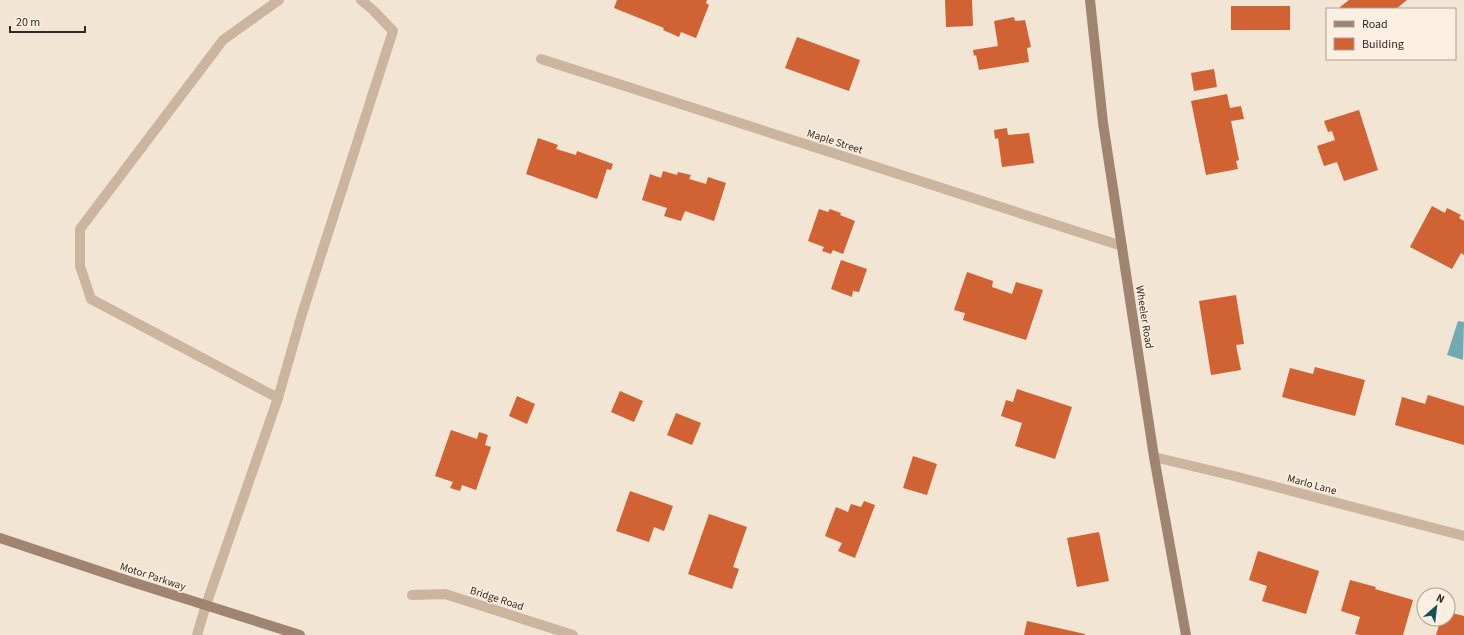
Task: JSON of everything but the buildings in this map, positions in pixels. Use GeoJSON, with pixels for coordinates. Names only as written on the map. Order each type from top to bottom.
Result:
{"type":"FeatureCollection","features":[{"type":"Feature","properties":{"kind":"main road","name":"Wheeler Road"},"geometry":{"type":"LineString","coordinates":[[1090,0],[1103,123],[1154,457],[1186,635]]}},
{"type":"Feature","properties":{"kind":"main road","name":"Motor Parkway"},"geometry":{"type":"LineString","coordinates":[[0,538],[129,581],[300,635]]}},
{"type":"Feature","properties":{"kind":"street"},"geometry":{"type":"LineString","coordinates":[[278,398],[90,299],[80,266],[80,229],[223,40],[279,0]]}},
{"type":"Feature","properties":{"kind":"street"},"geometry":{"type":"LineString","coordinates":[[197,635],[278,398],[302,314],[393,31],[361,0]]}},
{"type":"Feature","properties":{"kind":"street","name":"Maple Street"},"geometry":{"type":"LineString","coordinates":[[541,59],[1122,246]]}},
{"type":"Feature","properties":{"kind":"street","name":"Marlo Lane"},"geometry":{"type":"LineString","coordinates":[[1154,457],[1216,471],[1464,536]]}},
{"type":"Feature","properties":{"kind":"street","name":"Bridge Road"},"geometry":{"type":"LineString","coordinates":[[412,595],[445,594],[573,635]]}},
{"type":"Feature","properties":{"kind":"water"},"geometry":{"type":"Polygon","coordinates":[[[1458,321],[1464,322],[1463,360],[1447,355],[1458,321]]]}}]}
